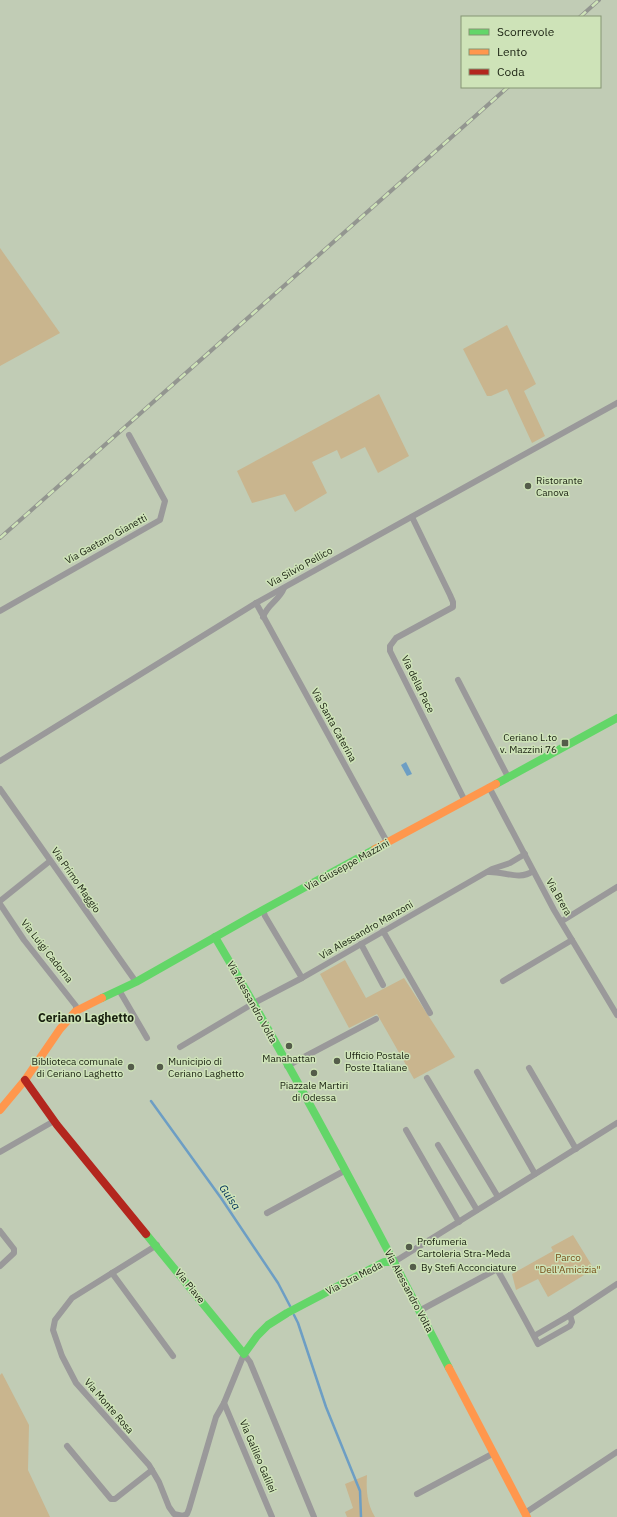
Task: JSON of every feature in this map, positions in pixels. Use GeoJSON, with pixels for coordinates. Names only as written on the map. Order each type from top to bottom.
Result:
{"type":"FeatureCollection","features":[{"type":"Feature","properties":{"kind":"street","name":"Via Silvio Pellico"},"geometry":{"type":"LineString","coordinates":[[0,761],[256,603],[617,403]]}},
{"type":"Feature","properties":{"kind":"street","name":"Via Gaetano Gianetti"},"geometry":{"type":"LineString","coordinates":[[0,610],[160,520],[165,500],[129,435]]}},
{"type":"Feature","properties":{"kind":"street","name":"Via della Pace"},"geometry":{"type":"LineString","coordinates":[[412,517],[453,602],[453,607],[396,638],[390,646],[390,651],[464,801]]}},
{"type":"Feature","properties":{"kind":"street"},"geometry":{"type":"LineString","coordinates":[[263,616],[266,609],[282,594],[284,588]]}},
{"type":"Feature","properties":{"kind":"street","name":"Via Santa Caterina"},"geometry":{"type":"LineString","coordinates":[[256,603],[387,842]]}},
{"type":"Feature","properties":{"kind":"street"},"geometry":{"type":"LineString","coordinates":[[458,680],[508,776]]}},
{"type":"Feature","properties":{"kind":"street","name":"Via Giuseppe Mazzini"},"geometry":{"type":"LineString","coordinates":[[76,1010],[136,982],[263,910],[617,718]]}},
{"type":"Feature","properties":{"kind":"street","name":"Via Brera"},"geometry":{"type":"LineString","coordinates":[[489,787],[533,872],[617,1015]]}},
{"type":"Feature","properties":{"kind":"street","name":"Via Primo Maggio"},"geometry":{"type":"LineString","coordinates":[[0,789],[136,982]]}},
{"type":"Feature","properties":{"kind":"street","name":"Via Alessandro Manzoni"},"geometry":{"type":"LineString","coordinates":[[180,1047],[254,1003],[302,978],[495,867],[510,863],[525,854]]}},
{"type":"Feature","properties":{"kind":"street"},"geometry":{"type":"LineString","coordinates":[[0,901],[50,861]]}},
{"type":"Feature","properties":{"kind":"street"},"geometry":{"type":"LineString","coordinates":[[487,872],[494,871],[521,876],[533,872]]}},
{"type":"Feature","properties":{"kind":"street"},"geometry":{"type":"LineString","coordinates":[[562,922],[617,887]]}},
{"type":"Feature","properties":{"kind":"street","name":"Via Luigi Cadorna"},"geometry":{"type":"LineString","coordinates":[[0,904],[24,940],[76,1006],[76,1010]]}},
{"type":"Feature","properties":{"kind":"street"},"geometry":{"type":"LineString","coordinates":[[263,910],[265,916],[302,978]]}},
{"type":"Feature","properties":{"kind":"street"},"geometry":{"type":"LineString","coordinates":[[383,931],[430,1013]]}},
{"type":"Feature","properties":{"kind":"street","name":"Via Alessandro Volta"},"geometry":{"type":"LineString","coordinates":[[215,937],[254,1003],[394,1262],[526,1515]]}},
{"type":"Feature","properties":{"kind":"street"},"geometry":{"type":"LineString","coordinates":[[503,981],[572,940]]}},
{"type":"Feature","properties":{"kind":"street"},"geometry":{"type":"LineString","coordinates":[[361,944],[383,985]]}},
{"type":"Feature","properties":{"kind":"street"},"geometry":{"type":"LineString","coordinates":[[119,990],[147,1038]]}},
{"type":"Feature","properties":{"kind":"street"},"geometry":{"type":"LineString","coordinates":[[0,1110],[25,1080],[60,1028],[76,1010]]}},
{"type":"Feature","properties":{"kind":"street"},"geometry":{"type":"LineString","coordinates":[[287,1066],[376,1019]]}},
{"type":"Feature","properties":{"kind":"street"},"geometry":{"type":"LineString","coordinates":[[529,1068],[576,1149]]}},
{"type":"Feature","properties":{"kind":"street"},"geometry":{"type":"LineString","coordinates":[[477,1072],[535,1174]]}},
{"type":"Feature","properties":{"kind":"street"},"geometry":{"type":"LineString","coordinates":[[427,1078],[498,1197]]}},
{"type":"Feature","properties":{"kind":"street","name":"Via Piave"},"geometry":{"type":"LineString","coordinates":[[25,1080],[54,1121],[157,1245],[250,1362],[314,1517]]}},
{"type":"Feature","properties":{"kind":"street"},"geometry":{"type":"LineString","coordinates":[[0,1152],[54,1121]]}},
{"type":"Feature","properties":{"kind":"street","name":"Via Stra Meda"},"geometry":{"type":"LineString","coordinates":[[187,1514],[190,1509],[216,1417],[224,1403],[244,1354],[256,1336],[268,1325],[287,1313],[384,1262],[394,1262],[617,1123]]}},
{"type":"Feature","properties":{"kind":"street"},"geometry":{"type":"LineString","coordinates":[[406,1130],[459,1222]]}},
{"type":"Feature","properties":{"kind":"street"},"geometry":{"type":"LineString","coordinates":[[438,1145],[477,1210]]}},
{"type":"Feature","properties":{"kind":"street"},"geometry":{"type":"LineString","coordinates":[[267,1213],[344,1171]]}},
{"type":"Feature","properties":{"kind":"street"},"geometry":{"type":"LineString","coordinates":[[0,1231],[14,1249],[14,1253],[0,1266]]}},
{"type":"Feature","properties":{"kind":"street","name":"Via Monte Rosa"},"geometry":{"type":"LineString","coordinates":[[157,1245],[72,1298],[55,1320],[53,1330],[62,1356],[76,1383],[149,1465],[159,1482],[169,1507],[174,1514],[183,1516],[187,1514]]}},
{"type":"Feature","properties":{"kind":"street"},"geometry":{"type":"LineString","coordinates":[[419,1311],[497,1269],[538,1344],[565,1329],[572,1322],[570,1315]]}},
{"type":"Feature","properties":{"kind":"street"},"geometry":{"type":"LineString","coordinates":[[112,1273],[173,1356]]}},
{"type":"Feature","properties":{"kind":"street"},"geometry":{"type":"LineString","coordinates":[[534,1336],[570,1315],[617,1284]]}},
{"type":"Feature","properties":{"kind":"street","name":"Via Galileo Galilei"},"geometry":{"type":"LineString","coordinates":[[224,1403],[272,1517]]}},
{"type":"Feature","properties":{"kind":"street"},"geometry":{"type":"LineString","coordinates":[[67,1446],[111,1499],[115,1499],[152,1470]]}},
{"type":"Feature","properties":{"kind":"street"},"geometry":{"type":"LineString","coordinates":[[526,1515],[617,1452]]}},
{"type":"Feature","properties":{"kind":"street"},"geometry":{"type":"LineString","coordinates":[[417,1494],[494,1453]]}},
{"type":"Feature","properties":{"kind":"green space"},"geometry":{"type":"Polygon","coordinates":[[[0,248],[60,333],[0,366],[0,248]]]}},
{"type":"Feature","properties":{"kind":"green space"},"geometry":{"type":"Polygon","coordinates":[[[507,325],[536,384],[524,391],[545,436],[532,443],[507,389],[491,396],[487,396],[463,349],[507,325]]]}},
{"type":"Feature","properties":{"kind":"green space"},"geometry":{"type":"Polygon","coordinates":[[[379,394],[409,456],[378,473],[365,447],[341,459],[337,450],[312,462],[327,493],[295,512],[285,494],[252,503],[237,471],[379,394]]]}},
{"type":"Feature","properties":{"kind":"green space"},"geometry":{"type":"Polygon","coordinates":[[[345,960],[366,998],[404,978],[455,1057],[414,1079],[377,1014],[349,1028],[320,974],[345,960]]]}},
{"type":"Feature","properties":{"kind":"green space","name":"Parco \"Dell'Amicizia\""},"geometry":{"type":"Polygon","coordinates":[[[573,1235],[594,1269],[548,1297],[538,1279],[516,1290],[512,1274],[553,1251],[551,1247],[573,1235]]]}},
{"type":"Feature","properties":{"kind":"green space"},"geometry":{"type":"Polygon","coordinates":[[[2,1373],[29,1425],[28,1470],[50,1517],[0,1517],[0,1375],[2,1373]]]}},
{"type":"Feature","properties":{"kind":"green space"},"geometry":{"type":"Polygon","coordinates":[[[367,1475],[368,1497],[370,1507],[375,1517],[347,1517],[345,1512],[353,1508],[345,1484],[367,1475]]]}},
{"type":"Feature","properties":{"kind":"water"},"geometry":{"type":"Polygon","coordinates":[[[406,762],[412,774],[407,776],[401,765],[406,762]]]}},
{"type":"Feature","properties":{"kind":"waterway","name":"Guisa"},"geometry":{"type":"LineString","coordinates":[[151,1101],[221,1198],[278,1283],[290,1306]]}},
{"type":"Feature","properties":{"kind":"waterway","name":"Guisa"},"geometry":{"type":"LineString","coordinates":[[294,1315],[326,1407],[360,1491],[361,1517]]}},
{"type":"Feature","properties":{"kind":"railway"},"geometry":{"type":"LineString","coordinates":[[581,16],[599,0]]}},
{"type":"Feature","properties":{"kind":"railway"},"geometry":{"type":"LineString","coordinates":[[0,538],[507,88]]}},
{"type":"Feature","properties":{"kind":"traffic: fast"},"geometry":{"type":"LineString","coordinates":[[496,784],[617,718]]}},
{"type":"Feature","properties":{"kind":"traffic: fast"},"geometry":{"type":"LineString","coordinates":[[102,998],[136,982],[375,849]]}},
{"type":"Feature","properties":{"kind":"traffic: fast"},"geometry":{"type":"LineString","coordinates":[[215,937],[306,1097],[449,1368]]}},
{"type":"Feature","properties":{"kind":"traffic: fast"},"geometry":{"type":"LineString","coordinates":[[146,1234],[244,1354],[257,1336],[268,1325],[287,1313],[384,1262],[394,1262]]}},
{"type":"Feature","properties":{"kind":"traffic: slow"},"geometry":{"type":"LineString","coordinates":[[375,849],[496,784]]}},
{"type":"Feature","properties":{"kind":"traffic: slow"},"geometry":{"type":"LineString","coordinates":[[0,1110],[25,1080],[60,1029],[76,1011],[102,998]]}},
{"type":"Feature","properties":{"kind":"traffic: slow"},"geometry":{"type":"LineString","coordinates":[[449,1368],[527,1517]]}},
{"type":"Feature","properties":{"kind":"traffic: jam"},"geometry":{"type":"LineString","coordinates":[[25,1080],[57,1125],[146,1234]]}},
{"type":"Feature","properties":{"kind":"place","name":"Ristorante Canova"},"geometry":{"type":"Point","coordinates":[528,486]}},
{"type":"Feature","properties":{"kind":"place","name":"Ceriano L.to v. Mazzini 76"},"geometry":{"type":"Point","coordinates":[565,743]}},
{"type":"Feature","properties":{"kind":"place","name":"Manahattan"},"geometry":{"type":"Point","coordinates":[289,1046]}},
{"type":"Feature","properties":{"kind":"place","name":"Ufficio Postale Poste Italiane"},"geometry":{"type":"Point","coordinates":[337,1061]}},
{"type":"Feature","properties":{"kind":"place","name":"Biblioteca comunale di Ceriano Laghetto"},"geometry":{"type":"Point","coordinates":[131,1067]}},
{"type":"Feature","properties":{"kind":"place","name":"Municipio di Ceriano Laghetto"},"geometry":{"type":"Point","coordinates":[160,1067]}},
{"type":"Feature","properties":{"kind":"place","name":"Piazzale Martiri di Odessa"},"geometry":{"type":"Point","coordinates":[314,1073]}},
{"type":"Feature","properties":{"kind":"place","name":"Profumeria Cartoleria Stra-Meda"},"geometry":{"type":"Point","coordinates":[409,1247]}},
{"type":"Feature","properties":{"kind":"place","name":"By Stefi Acconciature"},"geometry":{"type":"Point","coordinates":[413,1267]}},
{"type":"Feature","properties":{"kind":"district","name":"Ceriano Laghetto"},"geometry":{"type":"Point","coordinates":[86,1017]}}]}
